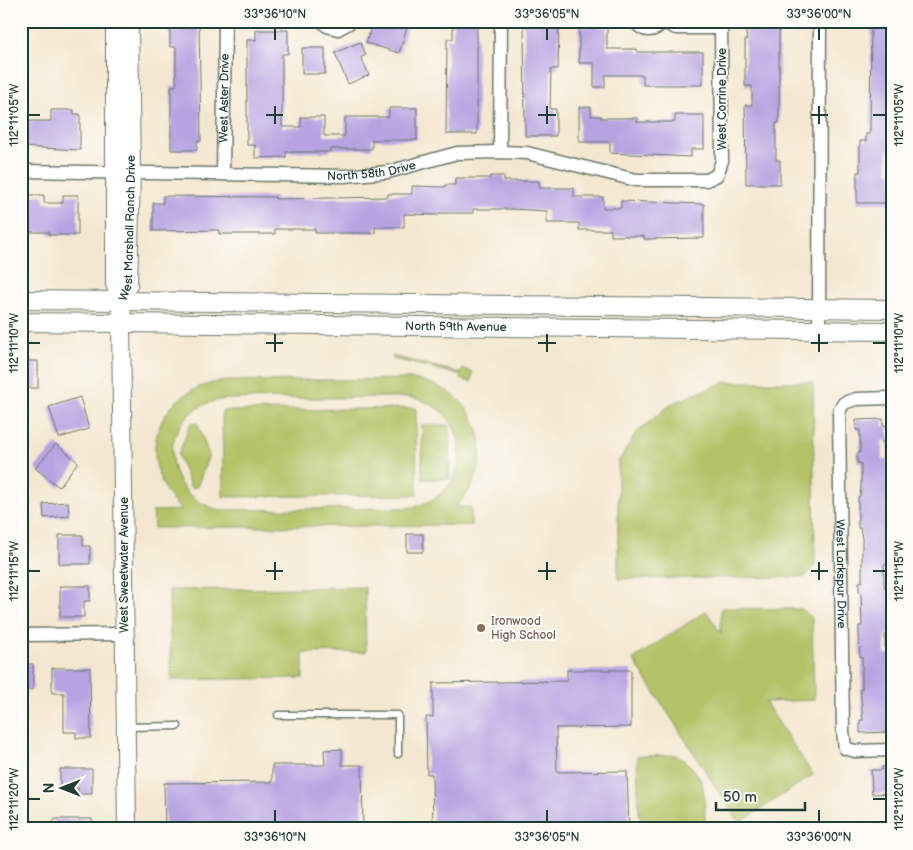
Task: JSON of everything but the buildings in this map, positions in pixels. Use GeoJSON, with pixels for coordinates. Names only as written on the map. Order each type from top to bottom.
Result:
{"type":"FeatureCollection","features":[{"type":"Feature","properties":{"kind":"main road","name":"West Marshall Ranch Drive"},"geometry":{"type":"LineString","coordinates":[[116,21],[128,285],[122,301]]}},
{"type":"Feature","properties":{"kind":"main road","name":"West Marshall Ranch Drive"},"geometry":{"type":"LineString","coordinates":[[123,173],[129,21]]}},
{"type":"Feature","properties":{"kind":"main road","name":"North 59th Avenue"},"geometry":{"type":"LineString","coordinates":[[21,300],[892,309]]}},
{"type":"Feature","properties":{"kind":"main road","name":"West Sweetwater Avenue"},"geometry":{"type":"LineString","coordinates":[[122,301],[126,829]]}},
{"type":"Feature","properties":{"kind":"main road"},"geometry":{"type":"LineString","coordinates":[[494,327],[508,314],[530,306]]}},
{"type":"Feature","properties":{"kind":"main road","name":"North 59th Avenue"},"geometry":{"type":"LineString","coordinates":[[21,322],[892,331]]}},
{"type":"Feature","properties":{"kind":"street","name":"West Aster Drive"},"geometry":{"type":"LineString","coordinates":[[223,174],[225,21]]}},
{"type":"Feature","properties":{"kind":"street"},"geometry":{"type":"LineString","coordinates":[[322,21],[327,26],[338,29],[343,28],[352,21]]}},
{"type":"Feature","properties":{"kind":"street"},"geometry":{"type":"LineString","coordinates":[[500,152],[501,21]]}},
{"type":"Feature","properties":{"kind":"street"},"geometry":{"type":"LineString","coordinates":[[635,21],[638,26],[646,30],[656,29],[663,22],[676,28],[721,24]]}},
{"type":"Feature","properties":{"kind":"street"},"geometry":{"type":"LineString","coordinates":[[819,330],[820,21]]}},
{"type":"Feature","properties":{"kind":"street","name":"West Corrine Drive"},"geometry":{"type":"LineString","coordinates":[[717,175],[722,161],[721,24]]}},
{"type":"Feature","properties":{"kind":"street","name":"North 58th Drive"},"geometry":{"type":"LineString","coordinates":[[21,171],[344,176],[388,172],[457,154],[500,152],[527,154],[636,180],[706,180],[717,175]]}},
{"type":"Feature","properties":{"kind":"street","name":"West Larkspur Drive"},"geometry":{"type":"LineString","coordinates":[[892,398],[856,399],[844,402],[840,411],[843,731],[845,748],[855,751],[892,750]]}},
{"type":"Feature","properties":{"kind":"street"},"geometry":{"type":"LineString","coordinates":[[21,635],[124,634]]}},
{"type":"Feature","properties":{"kind":"lane"},"geometry":{"type":"LineString","coordinates":[[278,715],[398,715],[398,754]]}},
{"type":"Feature","properties":{"kind":"lane"},"geometry":{"type":"LineString","coordinates":[[125,727],[178,726]]}},
{"type":"Feature","properties":{"kind":"green space"},"geometry":{"type":"Polygon","coordinates":[[[393,356],[461,373],[463,369],[473,372],[471,382],[460,379],[461,375],[393,359],[393,356]]]}},
{"type":"Feature","properties":{"kind":"green space"},"geometry":{"type":"Polygon","coordinates":[[[411,379],[434,385],[453,396],[468,410],[477,428],[481,448],[479,468],[471,488],[456,507],[471,507],[471,525],[154,528],[153,511],[181,510],[166,491],[157,470],[155,449],[158,429],[168,412],[182,397],[202,386],[226,381],[411,379]],[[407,397],[226,399],[203,405],[187,417],[176,434],[172,452],[175,471],[183,488],[199,501],[221,510],[405,508],[429,502],[446,489],[456,472],[460,453],[457,434],[447,417],[430,404],[407,397]]]}},
{"type":"Feature","properties":{"kind":"green space"},"geometry":{"type":"Polygon","coordinates":[[[725,382],[813,382],[815,566],[805,577],[618,579],[618,462],[636,433],[671,404],[725,382]]]}},
{"type":"Feature","properties":{"kind":"green space"},"geometry":{"type":"Polygon","coordinates":[[[416,408],[417,495],[223,497],[222,411],[416,408]]]}},
{"type":"Feature","properties":{"kind":"green space"},"geometry":{"type":"Polygon","coordinates":[[[197,422],[209,455],[197,487],[191,488],[178,455],[191,423],[197,422]]]}},
{"type":"Feature","properties":{"kind":"green space"},"geometry":{"type":"Polygon","coordinates":[[[422,425],[449,425],[450,479],[422,479],[422,425]]]}},
{"type":"Feature","properties":{"kind":"green space"},"geometry":{"type":"Polygon","coordinates":[[[365,587],[366,652],[303,653],[303,678],[171,680],[169,590],[365,587]]]}},
{"type":"Feature","properties":{"kind":"green space"},"geometry":{"type":"Polygon","coordinates":[[[721,608],[802,609],[812,618],[814,700],[765,702],[813,775],[739,823],[633,659],[706,611],[721,633],[721,608]]]}},
{"type":"Feature","properties":{"kind":"green space"},"geometry":{"type":"Polygon","coordinates":[[[675,755],[693,768],[702,783],[705,801],[705,823],[646,823],[639,816],[637,756],[675,755]]]}},
{"type":"Feature","properties":{"kind":"place","name":"Ironwood High School"},"geometry":{"type":"Point","coordinates":[481,628]}}]}
